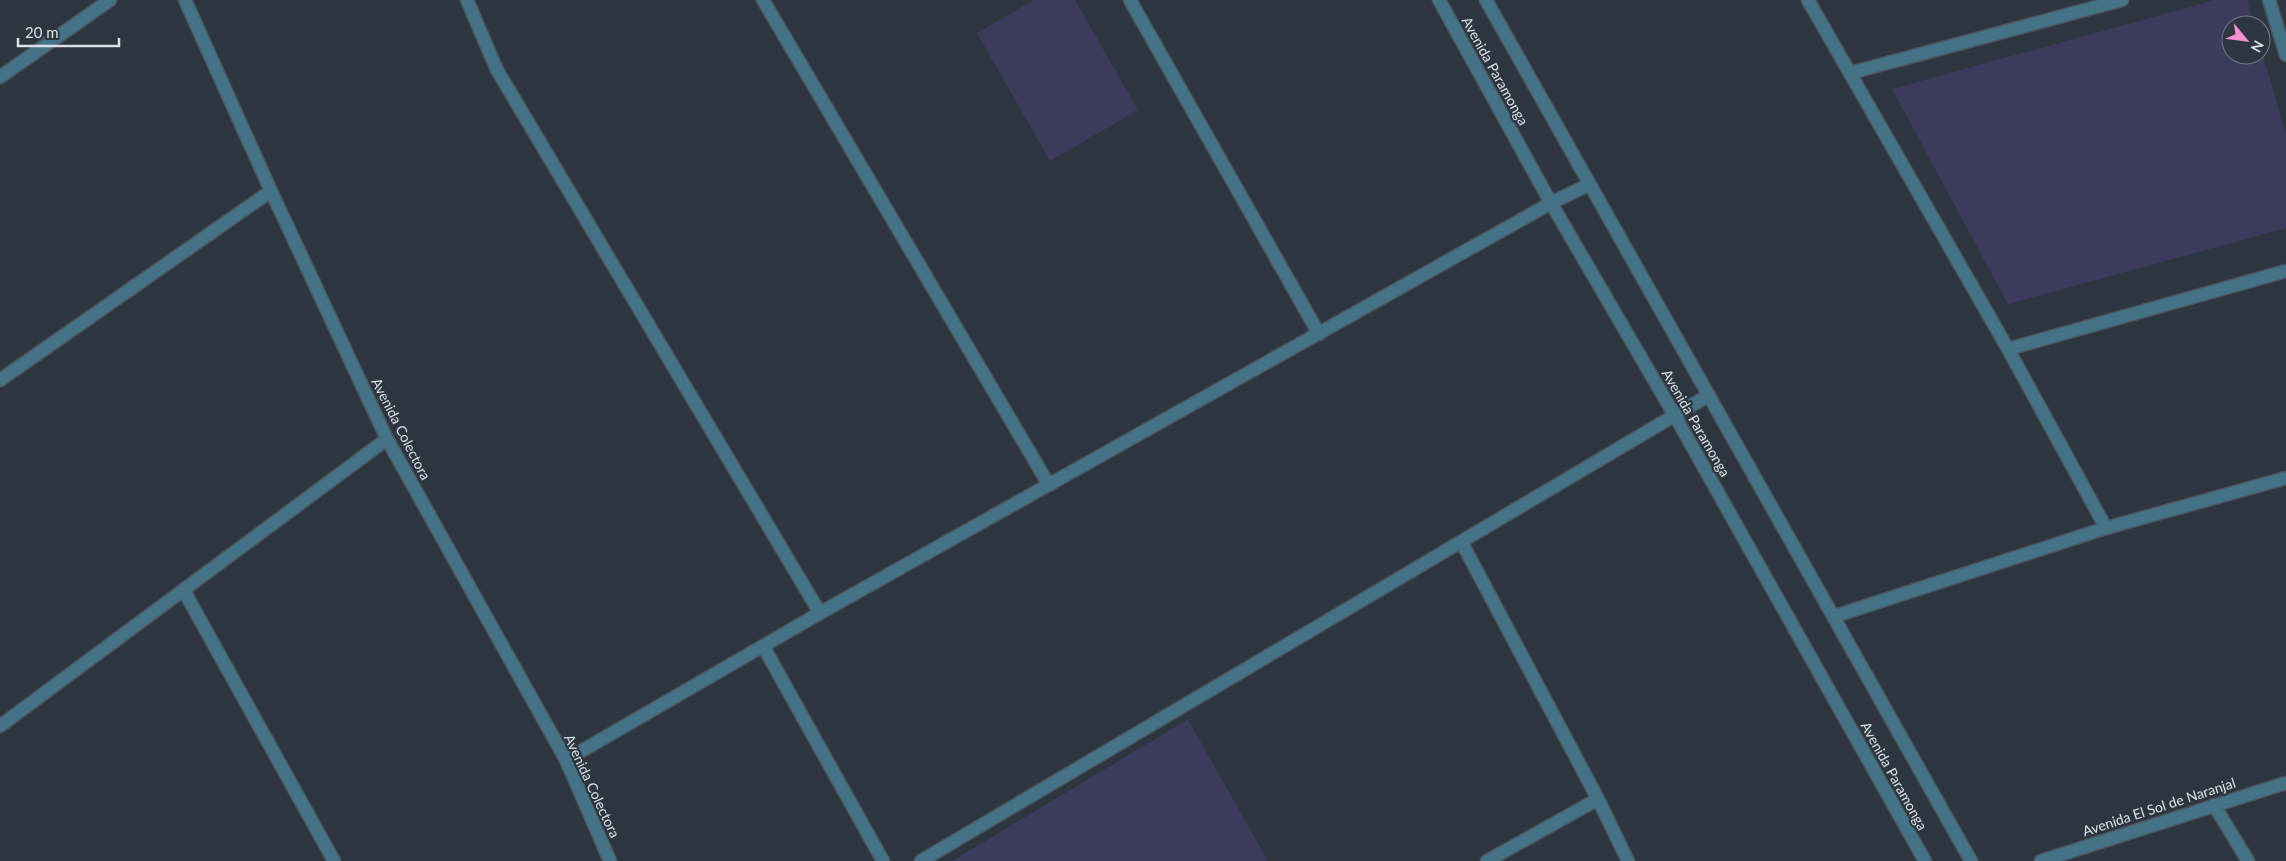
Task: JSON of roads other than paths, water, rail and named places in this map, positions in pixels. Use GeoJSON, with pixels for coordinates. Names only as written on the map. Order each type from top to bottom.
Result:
{"type":"FeatureCollection","features":[{"type":"Feature","properties":{"kind":"street"},"geometry":{"type":"LineString","coordinates":[[0,77],[110,0]]}},
{"type":"Feature","properties":{"kind":"street","name":"Avenida Colectora"},"geometry":{"type":"LineString","coordinates":[[185,0],[271,191],[387,439],[566,760],[610,861]]}},
{"type":"Feature","properties":{"kind":"street"},"geometry":{"type":"LineString","coordinates":[[467,0],[497,70],[820,613]]}},
{"type":"Feature","properties":{"kind":"street"},"geometry":{"type":"LineString","coordinates":[[763,0],[1049,486]]}},
{"type":"Feature","properties":{"kind":"street"},"geometry":{"type":"LineString","coordinates":[[1130,0],[1319,334]]}},
{"type":"Feature","properties":{"kind":"street","name":"Avenida Paramonga"},"geometry":{"type":"LineString","coordinates":[[1439,0],[1551,203],[1675,416],[1925,861]]}},
{"type":"Feature","properties":{"kind":"street","name":"Avenida Paramonga"},"geometry":{"type":"LineString","coordinates":[[1486,0],[1588,185],[1835,616],[1971,861]]}},
{"type":"Feature","properties":{"kind":"street"},"geometry":{"type":"LineString","coordinates":[[1808,0],[2008,348],[2106,528]]}},
{"type":"Feature","properties":{"kind":"street"},"geometry":{"type":"LineString","coordinates":[[1850,73],[2122,0]]}},
{"type":"Feature","properties":{"kind":"street"},"geometry":{"type":"LineString","coordinates":[[2269,0],[2286,55]]}},
{"type":"Feature","properties":{"kind":"street"},"geometry":{"type":"LineString","coordinates":[[566,760],[820,613],[1551,203],[1588,185]]}},
{"type":"Feature","properties":{"kind":"street"},"geometry":{"type":"LineString","coordinates":[[0,380],[271,191]]}},
{"type":"Feature","properties":{"kind":"street"},"geometry":{"type":"LineString","coordinates":[[2008,348],[2286,271]]}},
{"type":"Feature","properties":{"kind":"street"},"geometry":{"type":"LineString","coordinates":[[921,861],[1462,543],[1709,395]]}},
{"type":"Feature","properties":{"kind":"street"},"geometry":{"type":"LineString","coordinates":[[0,726],[387,439]]}},
{"type":"Feature","properties":{"kind":"street"},"geometry":{"type":"LineString","coordinates":[[1835,616],[2106,528],[2286,478]]}},
{"type":"Feature","properties":{"kind":"street"},"geometry":{"type":"LineString","coordinates":[[1462,543],[1598,799],[1628,861]]}},
{"type":"Feature","properties":{"kind":"street"},"geometry":{"type":"LineString","coordinates":[[184,591],[334,861]]}},
{"type":"Feature","properties":{"kind":"street"},"geometry":{"type":"LineString","coordinates":[[762,646],[883,861]]}},
{"type":"Feature","properties":{"kind":"street","name":"Avenida El Sol de Naranjal"},"geometry":{"type":"LineString","coordinates":[[2041,861],[2286,783]]}},
{"type":"Feature","properties":{"kind":"street"},"geometry":{"type":"LineString","coordinates":[[1487,861],[1598,799]]}},
{"type":"Feature","properties":{"kind":"street"},"geometry":{"type":"LineString","coordinates":[[2214,805],[2248,861]]}}]}
